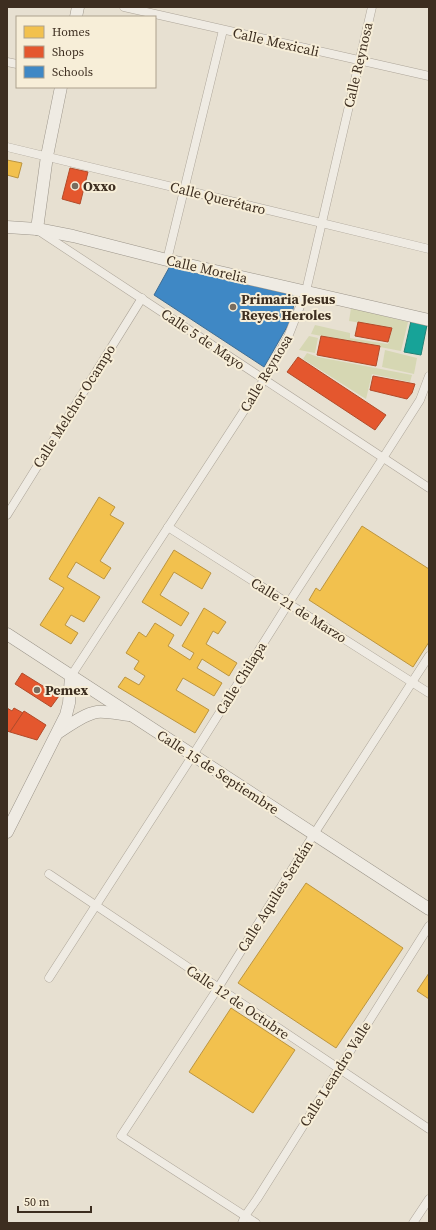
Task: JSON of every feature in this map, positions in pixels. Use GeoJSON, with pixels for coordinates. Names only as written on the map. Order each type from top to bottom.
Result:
{"type":"FeatureCollection","features":[{"type":"Feature","properties":{"kind":"street","name":"Calle Mexicali"},"geometry":{"type":"LineString","coordinates":[[124,7],[429,76]]}},
{"type":"Feature","properties":{"kind":"street","name":"Calle Reynosa"},"geometry":{"type":"LineString","coordinates":[[71,676],[264,380],[288,338],[306,291],[372,7]]}},
{"type":"Feature","properties":{"kind":"street"},"geometry":{"type":"LineString","coordinates":[[167,260],[223,30]]}},
{"type":"Feature","properties":{"kind":"street"},"geometry":{"type":"LineString","coordinates":[[37,229],[47,156],[61,88]]}},
{"type":"Feature","properties":{"kind":"street","name":"Calle Querétaro"},"geometry":{"type":"LineString","coordinates":[[7,147],[429,249]]}},
{"type":"Feature","properties":{"kind":"street","name":"Calle Morelia"},"geometry":{"type":"LineString","coordinates":[[7,228],[37,229],[73,236],[167,260],[429,320]]}},
{"type":"Feature","properties":{"kind":"street","name":"Calle 5 de Mayo"},"geometry":{"type":"LineString","coordinates":[[37,229],[70,249],[264,380],[429,488]]}},
{"type":"Feature","properties":{"kind":"street","name":"Calle Melchor Ocampo"},"geometry":{"type":"LineString","coordinates":[[7,515],[142,298]]}},
{"type":"Feature","properties":{"kind":"street","name":"Calle Chilapa"},"geometry":{"type":"LineString","coordinates":[[49,978],[420,400],[429,376]]}},
{"type":"Feature","properties":{"kind":"street","name":"Calle 21 de Marzo"},"geometry":{"type":"LineString","coordinates":[[168,528],[429,693]]}},
{"type":"Feature","properties":{"kind":"street","name":"Calle 15 de Septiembre"},"geometry":{"type":"LineString","coordinates":[[7,634],[429,910]]}},
{"type":"Feature","properties":{"kind":"street","name":"Calle Aquiles Serdán"},"geometry":{"type":"LineString","coordinates":[[243,1220],[121,1136],[218,988],[314,834],[413,683],[429,656]]}},
{"type":"Feature","properties":{"kind":"street"},"geometry":{"type":"LineString","coordinates":[[7,832],[59,732],[66,715],[69,704],[71,676]]}},
{"type":"Feature","properties":{"kind":"street"},"geometry":{"type":"LineString","coordinates":[[59,732],[80,719],[96,712],[110,712],[133,716]]}},
{"type":"Feature","properties":{"kind":"street","name":"Calle 12 de Octubre"},"geometry":{"type":"LineString","coordinates":[[48,874],[429,1129]]}},
{"type":"Feature","properties":{"kind":"street","name":"Calle Leandro Valle"},"geometry":{"type":"LineString","coordinates":[[243,1220],[429,926]]}},
{"type":"Feature","properties":{"kind":"street"},"geometry":{"type":"LineString","coordinates":[[413,1223],[429,1198]]}},
{"type":"Feature","properties":{"kind":"street"},"geometry":{"type":"LineString","coordinates":[[243,1220],[256,1223]]}},
{"type":"Feature","properties":{"kind":"green space"},"geometry":{"type":"Polygon","coordinates":[[[351,308],[408,322],[401,351],[311,334],[315,325],[350,333],[350,338],[388,344],[392,328],[349,321],[351,308]]]}},
{"type":"Feature","properties":{"kind":"green space"},"geometry":{"type":"Polygon","coordinates":[[[309,336],[318,338],[315,353],[299,350],[309,336]]]}},
{"type":"Feature","properties":{"kind":"green space"},"geometry":{"type":"Polygon","coordinates":[[[385,350],[417,358],[414,374],[382,367],[385,350]]]}},
{"type":"Feature","properties":{"kind":"green space"},"geometry":{"type":"Polygon","coordinates":[[[307,353],[318,357],[412,375],[410,382],[372,374],[366,399],[303,359],[307,353]]]}},
{"type":"Feature","properties":{"kind":"building: Homes"},"geometry":{"type":"Polygon","coordinates":[[[7,160],[22,163],[18,178],[7,175],[7,160]]]}},
{"type":"Feature","properties":{"kind":"building: Homes"},"geometry":{"type":"Polygon","coordinates":[[[99,497],[115,507],[110,515],[124,523],[100,561],[111,568],[104,579],[76,562],[67,577],[100,597],[84,622],[71,615],[65,625],[78,633],[71,644],[40,625],[64,588],[49,579],[99,497]]]}},
{"type":"Feature","properties":{"kind":"building: Homes"},"geometry":{"type":"Polygon","coordinates":[[[362,526],[429,569],[429,642],[413,667],[309,600],[316,588],[320,591],[362,526]]]}},
{"type":"Feature","properties":{"kind":"building: Homes"},"geometry":{"type":"Polygon","coordinates":[[[174,550],[211,573],[202,589],[174,572],[160,595],[189,613],[181,626],[142,602],[174,550]]]}},
{"type":"Feature","properties":{"kind":"building: Homes"},"geometry":{"type":"Polygon","coordinates":[[[204,608],[226,622],[218,634],[213,631],[206,644],[237,663],[229,676],[202,659],[197,668],[222,683],[214,696],[183,678],[176,690],[209,710],[195,733],[118,687],[125,677],[139,685],[145,676],[134,669],[139,661],[126,653],[139,632],[146,637],[155,623],[174,635],[168,646],[190,660],[194,653],[182,646],[204,608]]]}},
{"type":"Feature","properties":{"kind":"building: Homes"},"geometry":{"type":"Polygon","coordinates":[[[306,883],[403,948],[336,1048],[238,983],[306,883]]]}},
{"type":"Feature","properties":{"kind":"building: Homes"},"geometry":{"type":"Polygon","coordinates":[[[429,973],[429,999],[417,991],[429,973]]]}},
{"type":"Feature","properties":{"kind":"building: Homes"},"geometry":{"type":"Polygon","coordinates":[[[231,1008],[295,1050],[253,1113],[189,1072],[231,1008]]]}},
{"type":"Feature","properties":{"kind":"building: Shops","name":"Oxxo"},"geometry":{"type":"Polygon","coordinates":[[[70,168],[88,172],[80,204],[62,199],[70,168]]]}},
{"type":"Feature","properties":{"kind":"building: Shops"},"geometry":{"type":"Polygon","coordinates":[[[358,322],[392,328],[388,342],[355,336],[358,322]]]}},
{"type":"Feature","properties":{"kind":"building: Shops"},"geometry":{"type":"Polygon","coordinates":[[[321,336],[380,346],[376,366],[317,355],[321,336]]]}},
{"type":"Feature","properties":{"kind":"building: Shops"},"geometry":{"type":"Polygon","coordinates":[[[298,357],[386,415],[375,430],[287,372],[298,357]]]}},
{"type":"Feature","properties":{"kind":"building: Shops"},"geometry":{"type":"Polygon","coordinates":[[[373,376],[415,384],[412,393],[407,399],[370,390],[373,376]]]}},
{"type":"Feature","properties":{"kind":"building: Shops"},"geometry":{"type":"Polygon","coordinates":[[[22,673],[59,696],[51,707],[15,684],[22,673]]]}},
{"type":"Feature","properties":{"kind":"building: Shops"},"geometry":{"type":"Polygon","coordinates":[[[7,708],[12,711],[14,708],[23,713],[10,732],[7,731],[7,708]]]}},
{"type":"Feature","properties":{"kind":"building: Shops"},"geometry":{"type":"Polygon","coordinates":[[[24,711],[46,725],[37,740],[10,732],[24,711]]]}},
{"type":"Feature","properties":{"kind":"building: Schools","name":"Primaria Jesus Reyes Heroles"},"geometry":{"type":"Polygon","coordinates":[[[170,266],[296,293],[291,320],[264,367],[154,295],[170,266]]]}},
{"type":"Feature","properties":{"kind":"building: Public"},"geometry":{"type":"Polygon","coordinates":[[[411,321],[427,325],[421,355],[404,352],[411,321]]]}},
{"type":"Feature","properties":{"kind":"place","name":"Oxxo"},"geometry":{"type":"Point","coordinates":[75,186]}},
{"type":"Feature","properties":{"kind":"place","name":"Primaria Jesus Reyes Heroles"},"geometry":{"type":"Point","coordinates":[233,307]}},
{"type":"Feature","properties":{"kind":"place","name":"Pemex"},"geometry":{"type":"Point","coordinates":[37,690]}}]}
